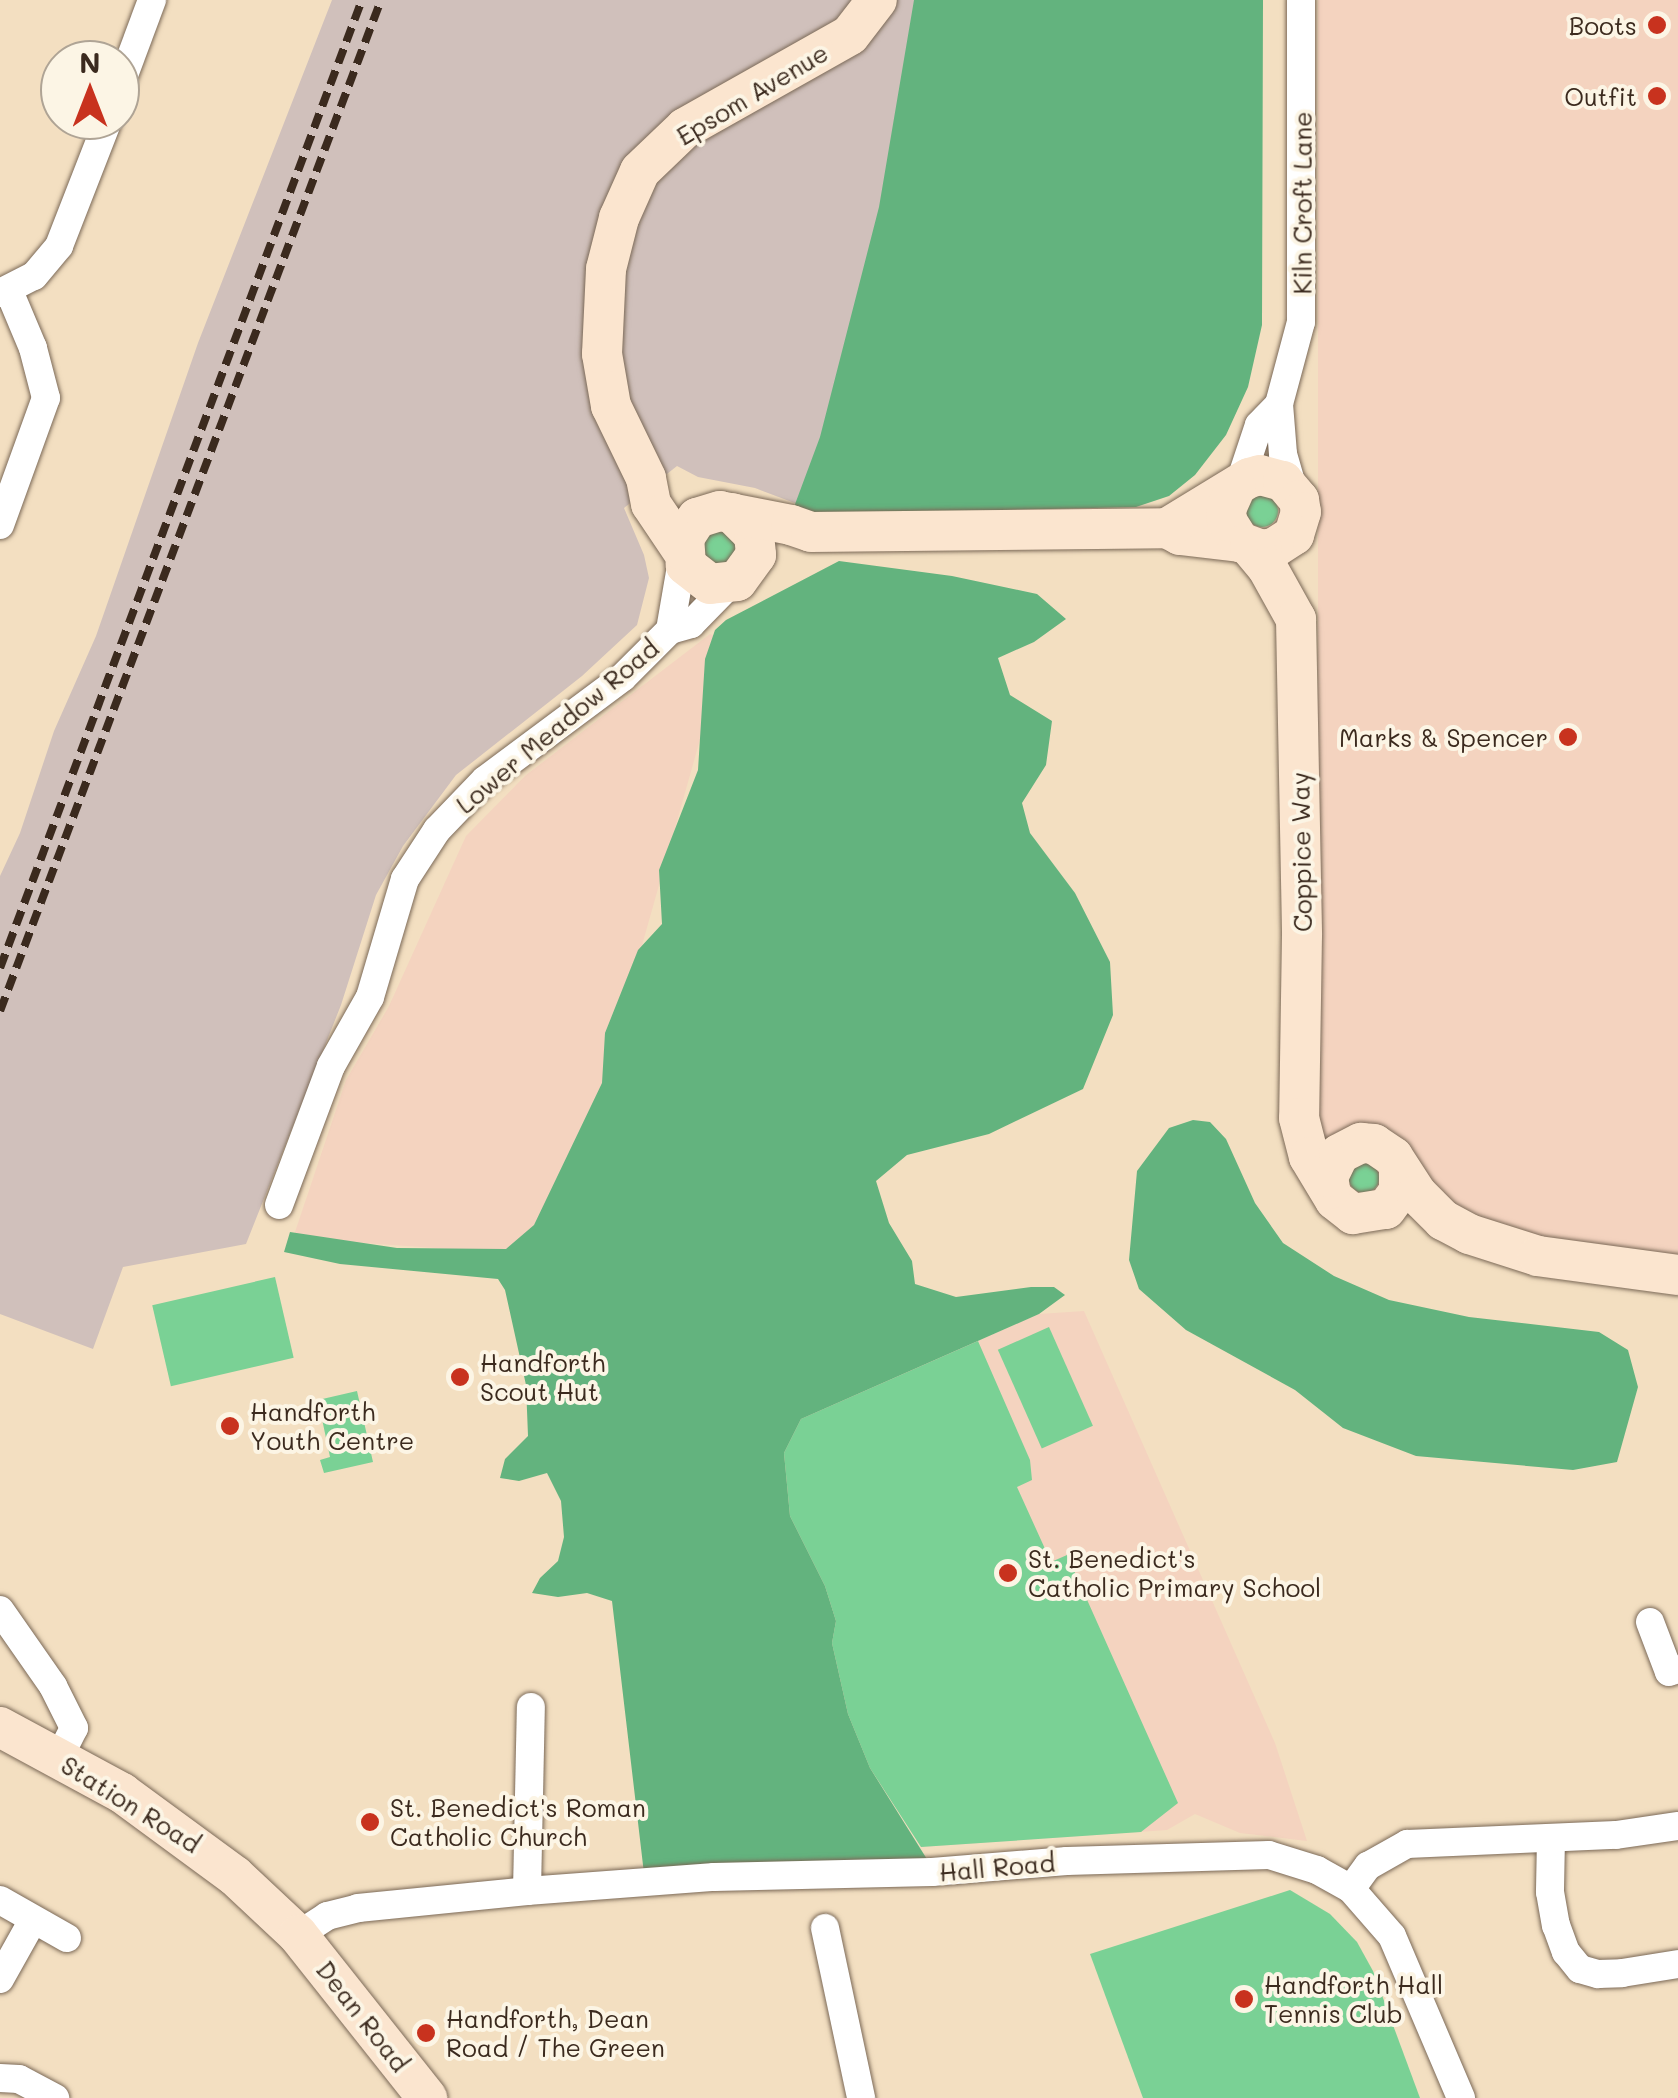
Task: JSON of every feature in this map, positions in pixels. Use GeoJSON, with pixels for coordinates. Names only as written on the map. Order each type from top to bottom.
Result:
{"type":"FeatureCollection","features":[{"type":"Feature","properties":{"kind":"street"},"geometry":{"type":"LineString","coordinates":[[137,40],[152,0]]}},
{"type":"Feature","properties":{"kind":"street","name":"Epsom Avenue"},"geometry":{"type":"LineString","coordinates":[[682,552],[651,504],[646,478],[611,406],[602,354],[606,269],[620,218],[640,171],[685,128],[850,35],[877,0]]}},
{"type":"Feature","properties":{"kind":"street","name":"Kiln Croft Lane"},"geometry":{"type":"LineString","coordinates":[[1297,500],[1284,454],[1279,404],[1301,322],[1304,285],[1301,0]]}},
{"type":"Feature","properties":{"kind":"street"},"geometry":{"type":"LineString","coordinates":[[0,525],[46,398],[32,348],[4,292],[34,276],[59,246],[100,140]]}},
{"type":"Feature","properties":{"kind":"street","name":"Kiln Croft Lane"},"geometry":{"type":"LineString","coordinates":[[1237,486],[1260,426],[1279,404]]}},
{"type":"Feature","properties":{"kind":"street"},"geometry":{"type":"LineString","coordinates":[[646,478],[726,512],[811,532],[1167,528],[1180,535],[1274,548],[1285,543],[1299,524],[1297,500],[1272,476],[1260,475],[1167,528]]}},
{"type":"Feature","properties":{"kind":"street"},"geometry":{"type":"LineString","coordinates":[[1237,486],[1226,509],[1227,521],[1245,544]]}},
{"type":"Feature","properties":{"kind":"street","name":"Coppice Way"},"geometry":{"type":"LineString","coordinates":[[1297,500],[1307,596],[1296,618],[1302,1085],[1299,1118],[1309,1156],[1330,1190]]}},
{"type":"Feature","properties":{"kind":"street"},"geometry":{"type":"LineString","coordinates":[[726,512],[754,534],[756,556],[738,579],[700,580],[682,552],[689,527],[697,518],[726,512]]}},
{"type":"Feature","properties":{"kind":"street","name":"Lower Meadow Road"},"geometry":{"type":"LineString","coordinates":[[279,1204],[331,1066],[370,997],[406,880],[438,830],[485,780],[623,677],[670,630],[691,624],[738,579],[797,546],[811,532]]}},
{"type":"Feature","properties":{"kind":"street","name":"Coppice Way"},"geometry":{"type":"LineString","coordinates":[[1245,544],[1267,567],[1296,618]]}},
{"type":"Feature","properties":{"kind":"street","name":"Lower Meadow Road"},"geometry":{"type":"LineString","coordinates":[[670,630],[682,552]]}},
{"type":"Feature","properties":{"kind":"street"},"geometry":{"type":"LineString","coordinates":[[1302,1085],[1320,1113],[1361,1144],[1385,1150],[1443,1220],[1469,1234],[1538,1256],[1678,1276]]}},
{"type":"Feature","properties":{"kind":"street"},"geometry":{"type":"LineString","coordinates":[[1361,1144],[1339,1154],[1332,1165],[1330,1190],[1342,1208],[1353,1214],[1443,1220]]}},
{"type":"Feature","properties":{"kind":"street"},"geometry":{"type":"LineString","coordinates":[[1376,1214],[1394,1201],[1399,1191],[1399,1168]]}},
{"type":"Feature","properties":{"kind":"street"},"geometry":{"type":"LineString","coordinates":[[0,1610],[54,1686],[74,1728],[58,1758]]}},
{"type":"Feature","properties":{"kind":"street"},"geometry":{"type":"LineString","coordinates":[[1650,1622],[1669,1672],[1678,1669]]}},
{"type":"Feature","properties":{"kind":"street"},"geometry":{"type":"LineString","coordinates":[[528,1891],[531,1707]]}},
{"type":"Feature","properties":{"kind":"street","name":"Station Road"},"geometry":{"type":"LineString","coordinates":[[0,1726],[184,1834],[298,1935]]}},
{"type":"Feature","properties":{"kind":"street"},"geometry":{"type":"LineString","coordinates":[[1461,2098],[1392,1936],[1351,1889],[1368,1866],[1407,1844],[1616,1835],[1678,1826]]}},
{"type":"Feature","properties":{"kind":"street"},"geometry":{"type":"LineString","coordinates":[[1551,1838],[1550,1892],[1556,1925],[1566,1952],[1580,1968],[1598,1974],[1622,1974],[1678,1964]]}},
{"type":"Feature","properties":{"kind":"street","name":"Hall Road"},"geometry":{"type":"LineString","coordinates":[[298,1935],[327,1916],[358,1908],[528,1891],[734,1876],[932,1872],[1066,1861],[1269,1854],[1317,1870],[1351,1889]]}},
{"type":"Feature","properties":{"kind":"street"},"geometry":{"type":"LineString","coordinates":[[0,1900],[67,1938]]}},
{"type":"Feature","properties":{"kind":"street"},"geometry":{"type":"LineString","coordinates":[[0,1979],[33,1920]]}},
{"type":"Feature","properties":{"kind":"street"},"geometry":{"type":"LineString","coordinates":[[825,1928],[861,2098]]}},
{"type":"Feature","properties":{"kind":"street","name":"Dean Road"},"geometry":{"type":"LineString","coordinates":[[298,1935],[427,2098]]}},
{"type":"Feature","properties":{"kind":"street"},"geometry":{"type":"LineString","coordinates":[[0,2078],[18,2079],[55,2098]]}},
{"type":"Feature","properties":{"kind":"shaded area"},"geometry":{"type":"Polygon","coordinates":[[[332,0],[924,0],[890,218],[800,505],[755,488],[698,477],[677,466],[624,508],[644,555],[649,578],[637,625],[582,676],[456,775],[403,846],[376,895],[341,1005],[246,1244],[123,1267],[93,1349],[0,1314],[0,876],[20,833],[54,731],[96,636],[198,343],[332,0]]]}},
{"type":"Feature","properties":{"kind":"shaded area"},"geometry":{"type":"Polygon","coordinates":[[[1318,0],[1678,0],[1678,1275],[1469,1234],[1396,1164],[1325,1162],[1312,1134],[1318,819],[1318,0]]]}},
{"type":"Feature","properties":{"kind":"shaded area"},"geometry":{"type":"Polygon","coordinates":[[[710,634],[726,640],[719,672],[601,1091],[535,1255],[293,1238],[346,1080],[389,1006],[466,836],[526,775],[710,634]]]}},
{"type":"Feature","properties":{"kind":"shaded area","name":"St. Benedict's Catholic Primary School"},"geometry":{"type":"Polygon","coordinates":[[[1084,1311],[1275,1743],[1307,1841],[1240,1833],[1195,1814],[1167,1830],[921,1847],[906,1823],[801,1419],[1039,1314],[1084,1311]]]}},
{"type":"Feature","properties":{"kind":"green space"},"geometry":{"type":"Polygon","coordinates":[[[914,0],[1263,0],[1262,325],[1248,387],[1226,435],[1195,475],[1169,496],[1136,507],[791,515],[820,437],[879,207],[914,0]]]}},
{"type":"Feature","properties":{"kind":"green space"},"geometry":{"type":"Polygon","coordinates":[[[1262,495],[1273,500],[1278,511],[1273,522],[1262,527],[1251,522],[1246,511],[1251,500],[1262,495]]]}},
{"type":"Feature","properties":{"kind":"green space"},"geometry":{"type":"Polygon","coordinates":[[[719,532],[730,537],[735,548],[730,559],[719,564],[708,559],[703,548],[708,537],[719,532]]]}},
{"type":"Feature","properties":{"kind":"green space"},"geometry":{"type":"Polygon","coordinates":[[[839,561],[952,576],[1037,594],[1066,619],[1034,642],[998,658],[1010,695],[1052,721],[1046,765],[1022,803],[1030,833],[1075,893],[1110,962],[1113,1015],[1083,1089],[989,1134],[907,1155],[876,1181],[889,1223],[912,1261],[915,1284],[956,1297],[1031,1287],[1054,1287],[1065,1295],[1039,1314],[801,1419],[784,1453],[790,1516],[825,1586],[836,1621],[832,1643],[848,1714],[870,1768],[930,1864],[645,1882],[612,1601],[587,1593],[558,1597],[532,1593],[540,1578],[558,1561],[564,1537],[561,1501],[547,1473],[519,1481],[500,1478],[505,1459],[528,1436],[526,1385],[505,1290],[498,1279],[340,1264],[284,1252],[290,1232],[397,1248],[506,1249],[534,1225],[602,1083],[605,1033],[638,950],[662,924],[659,870],[698,770],[705,659],[715,630],[726,620],[839,561]]]}},
{"type":"Feature","properties":{"kind":"green space"},"geometry":{"type":"Polygon","coordinates":[[[1193,1120],[1210,1122],[1226,1139],[1255,1203],[1283,1243],[1334,1276],[1389,1300],[1469,1317],[1599,1332],[1628,1350],[1638,1387],[1617,1462],[1573,1470],[1416,1456],[1343,1428],[1295,1390],[1186,1330],[1139,1289],[1129,1260],[1137,1171],[1169,1128],[1193,1120]]]}},
{"type":"Feature","properties":{"kind":"green space"},"geometry":{"type":"Polygon","coordinates":[[[1364,1163],[1375,1167],[1379,1178],[1375,1189],[1364,1193],[1353,1189],[1349,1178],[1353,1167],[1364,1163]]]}},
{"type":"Feature","properties":{"kind":"green space"},"geometry":{"type":"Polygon","coordinates":[[[275,1277],[294,1358],[171,1386],[152,1305],[275,1277]]]}},
{"type":"Feature","properties":{"kind":"green space"},"geometry":{"type":"Polygon","coordinates":[[[1049,1327],[1093,1426],[1042,1448],[998,1350],[1049,1327]]]}},
{"type":"Feature","properties":{"kind":"green space","name":"St. Benedict's Catholic Primary School"},"geometry":{"type":"Polygon","coordinates":[[[978,1341],[1030,1460],[1032,1480],[1017,1487],[1051,1562],[1067,1555],[1178,1803],[1141,1832],[921,1847],[870,1768],[848,1714],[832,1643],[836,1621],[825,1586],[790,1516],[784,1453],[801,1419],[978,1341]]]}},
{"type":"Feature","properties":{"kind":"green space"},"geometry":{"type":"Polygon","coordinates":[[[357,1391],[373,1462],[324,1473],[320,1460],[330,1457],[318,1400],[357,1391]]]}},
{"type":"Feature","properties":{"kind":"green space","name":"Handforth Hall Tennis Club"},"geometry":{"type":"Polygon","coordinates":[[[1290,1890],[1330,1914],[1357,1942],[1373,1971],[1420,2098],[1143,2098],[1090,1954],[1290,1890]]]}},
{"type":"Feature","properties":{"kind":"railway"},"geometry":{"type":"LineString","coordinates":[[0,968],[362,0]]}},
{"type":"Feature","properties":{"kind":"railway"},"geometry":{"type":"LineString","coordinates":[[0,1011],[381,0]]}},
{"type":"Feature","properties":{"kind":"place","name":"Boots"},"geometry":{"type":"Point","coordinates":[1657,25]}},
{"type":"Feature","properties":{"kind":"place","name":"Outfit"},"geometry":{"type":"Point","coordinates":[1657,96]}},
{"type":"Feature","properties":{"kind":"place","name":"Marks & Spencer"},"geometry":{"type":"Point","coordinates":[1568,737]}},
{"type":"Feature","properties":{"kind":"place","name":"Handforth Scout Hut"},"geometry":{"type":"Point","coordinates":[460,1377]}},
{"type":"Feature","properties":{"kind":"place","name":"Handforth Youth Centre"},"geometry":{"type":"Point","coordinates":[230,1426]}},
{"type":"Feature","properties":{"kind":"place","name":"St. Benedict's Catholic Primary School"},"geometry":{"type":"Point","coordinates":[1008,1573]}},
{"type":"Feature","properties":{"kind":"place","name":"St. Benedict's Roman Catholic Church"},"geometry":{"type":"Point","coordinates":[370,1822]}},
{"type":"Feature","properties":{"kind":"place","name":"Handforth Hall Tennis Club"},"geometry":{"type":"Point","coordinates":[1244,1999]}},
{"type":"Feature","properties":{"kind":"place","name":"Handforth, Dean Road / The Green"},"geometry":{"type":"Point","coordinates":[426,2033]}}]}
